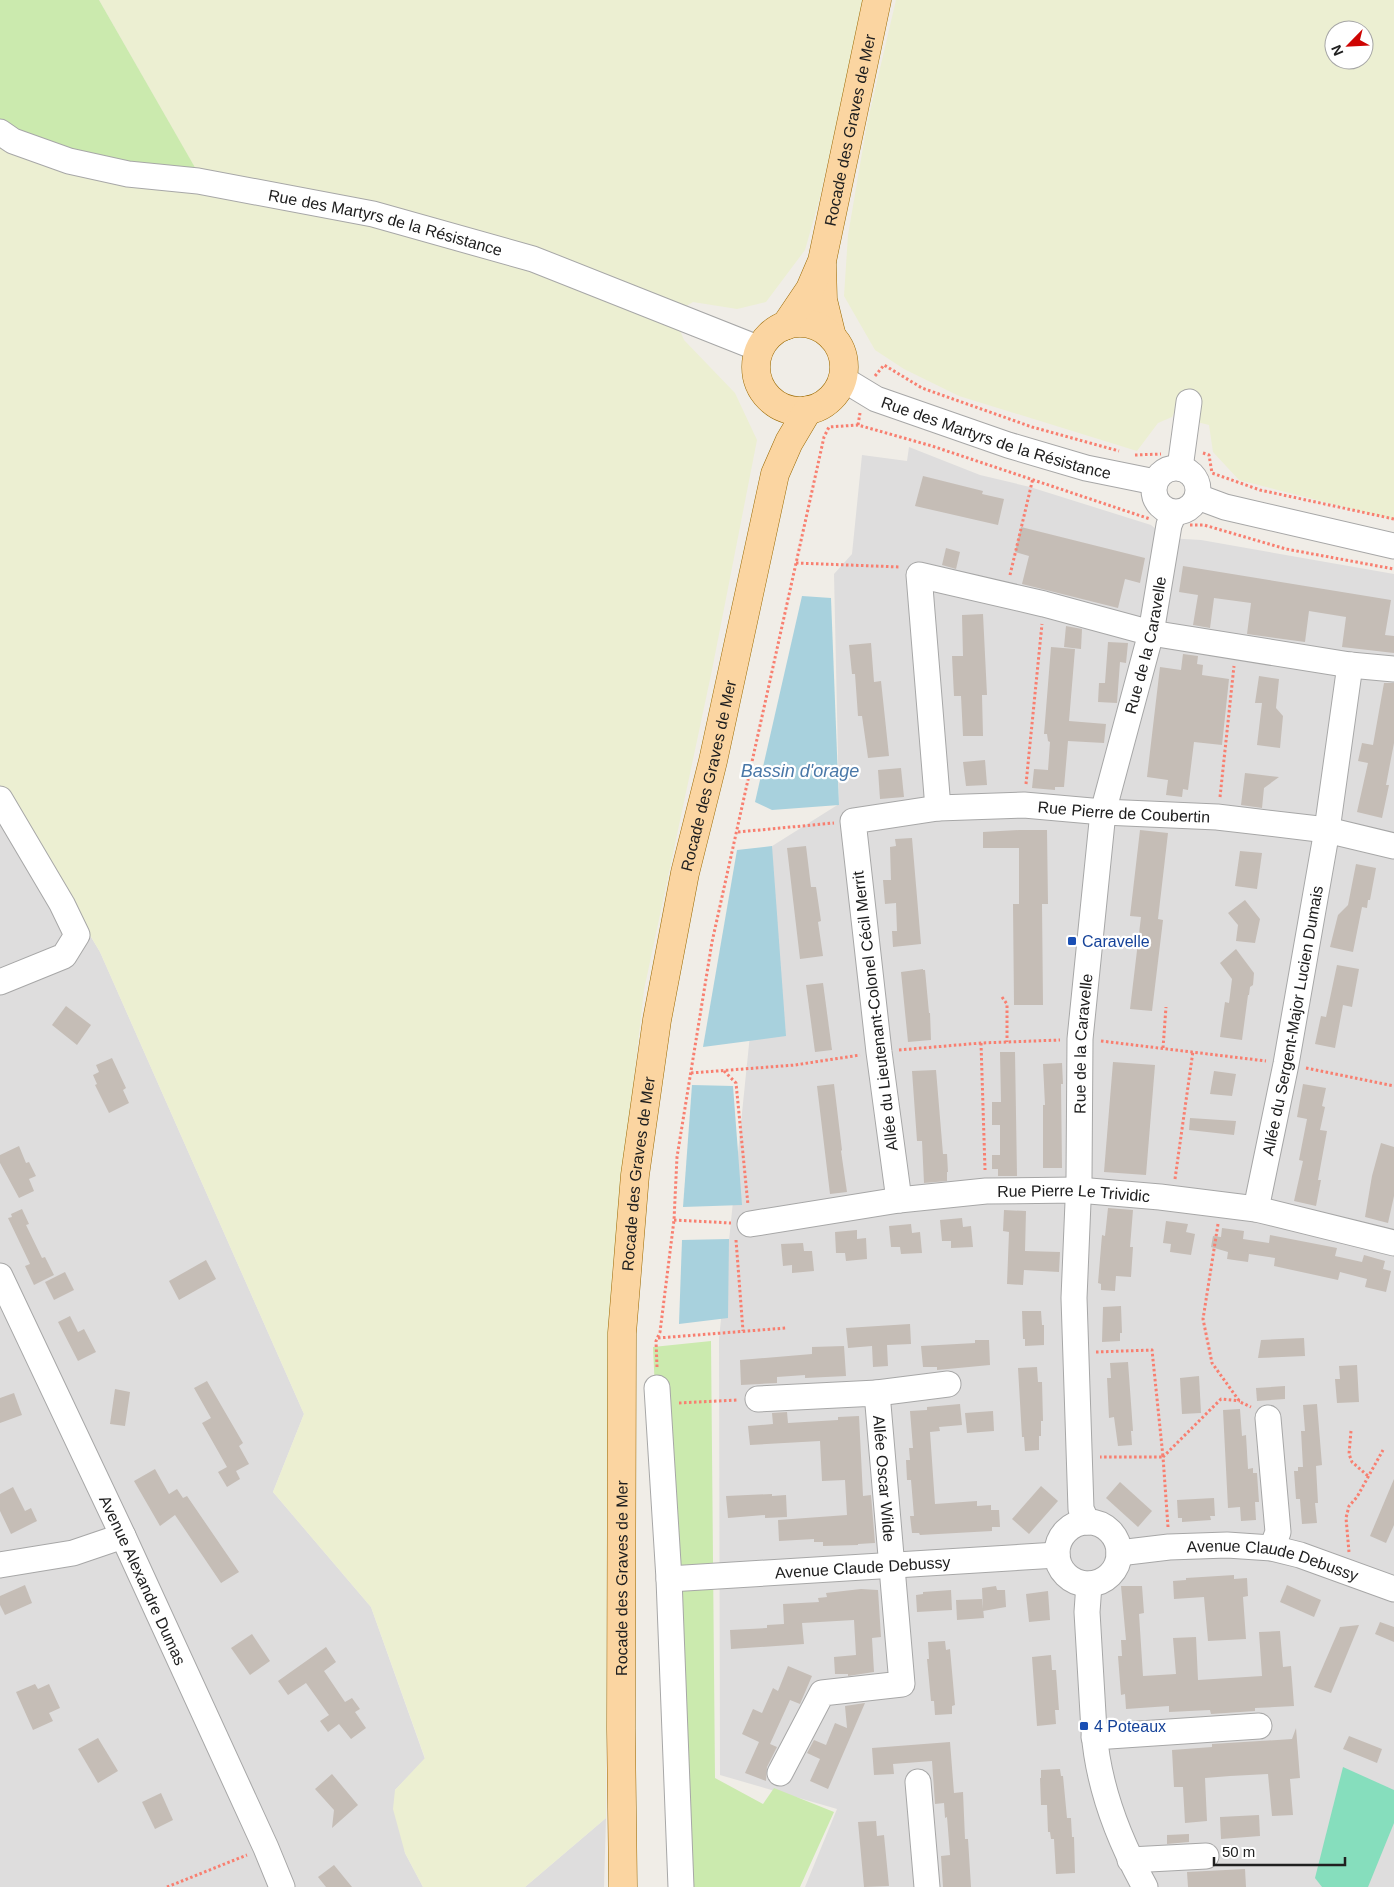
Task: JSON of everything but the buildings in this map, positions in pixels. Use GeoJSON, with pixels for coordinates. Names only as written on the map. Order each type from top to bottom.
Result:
{"type":"FeatureCollection","features":[{"type":"Feature","properties":{"kind":"main road","name":"Rocade des Graves de Mer"},"geometry":{"type":"LineString","coordinates":[[785,326],[810,289],[822,261],[877,0]]}},
{"type":"Feature","properties":{"kind":"main road","name":"Rocade des Graves de Mer"},"geometry":{"type":"LineString","coordinates":[[822,261],[823,300],[832,337]]}},
{"type":"Feature","properties":{"kind":"main road"},"geometry":{"type":"LineString","coordinates":[[806,323],[820,328],[832,337],[841,350],[844,364],[853,386],[836,392],[826,403],[808,410],[786,409],[773,402],[763,391],[757,377],[756,363],[760,348],[768,337],[779,328],[785,326],[806,323]]}},
{"type":"Feature","properties":{"kind":"main road","name":"Rocade des Graves de Mer"},"geometry":{"type":"LineString","coordinates":[[768,397],[775,432],[775,474]]}},
{"type":"Feature","properties":{"kind":"main road","name":"Rocade des Graves de Mer"},"geometry":{"type":"LineString","coordinates":[[623,1887],[621,1730],[622,1333],[635,1175],[657,1020],[685,873],[713,761],[775,474],[789,442],[808,410]]}},
{"type":"Feature","properties":{"kind":"street","name":"Rue des Martyrs de la Résistance"},"geometry":{"type":"LineString","coordinates":[[0,132],[13,141],[69,161],[128,174],[198,181],[373,214],[533,259],[760,348]]}},
{"type":"Feature","properties":{"kind":"street","name":"Rue des Martyrs de la Résistance"},"geometry":{"type":"LineString","coordinates":[[853,386],[876,399],[1008,445],[1086,468],[1155,482]]}},
{"type":"Feature","properties":{"kind":"street"},"geometry":{"type":"LineString","coordinates":[[1182,456],[1155,482],[1154,489],[1157,502],[1168,511],[1172,519],[1189,509],[1198,497],[1197,482],[1187,470],[1182,456],[1189,402]]}},
{"type":"Feature","properties":{"kind":"street"},"geometry":{"type":"LineString","coordinates":[[1198,497],[1224,507],[1394,546]]}},
{"type":"Feature","properties":{"kind":"street","name":"Rue de la Caravelle"},"geometry":{"type":"LineString","coordinates":[[1087,1522],[1081,1509],[1074,1298],[1080,1039],[1103,812],[1151,634],[1172,519]]}},
{"type":"Feature","properties":{"kind":"street"},"geometry":{"type":"LineString","coordinates":[[938,808],[919,575],[1044,604],[1151,634],[1350,665],[1394,669]]}},
{"type":"Feature","properties":{"kind":"street","name":"Allée du Sergent-Major Lucien Dumais"},"geometry":{"type":"LineString","coordinates":[[1256,1209],[1286,1064],[1327,830],[1350,665]]}},
{"type":"Feature","properties":{"kind":"street"},"geometry":{"type":"LineString","coordinates":[[0,799],[62,904],[77,935],[64,956],[0,982]]}},
{"type":"Feature","properties":{"kind":"street","name":"Rue Pierre de Coubertin"},"geometry":{"type":"LineString","coordinates":[[853,821],[938,808],[1024,805],[1103,812],[1217,817],[1327,830],[1394,846]]}},
{"type":"Feature","properties":{"kind":"street","name":"Allée du Lieutenant-Colonel Cécil Merrit"},"geometry":{"type":"LineString","coordinates":[[853,821],[878,1052],[899,1200]]}},
{"type":"Feature","properties":{"kind":"street","name":"Rue Pierre Le Trividic"},"geometry":{"type":"LineString","coordinates":[[742,1223],[899,1200],[986,1191],[1078,1190],[1256,1209],[1394,1243]]}},
{"type":"Feature","properties":{"kind":"street","name":"Avenue Alexandre Dumas"},"geometry":{"type":"LineString","coordinates":[[0,1276],[123,1536],[266,1848],[282,1887]]}},
{"type":"Feature","properties":{"kind":"street","name":"Allée Oscar Wilde"},"geometry":{"type":"LineString","coordinates":[[758,1399],[877,1393],[948,1384]]}},
{"type":"Feature","properties":{"kind":"street","name":"Allée Oscar Wilde"},"geometry":{"type":"LineString","coordinates":[[780,1772],[822,1693],[902,1684],[877,1393]]}},
{"type":"Feature","properties":{"kind":"street"},"geometry":{"type":"LineString","coordinates":[[658,1396],[669,1579],[681,1887]]}},
{"type":"Feature","properties":{"kind":"street"},"geometry":{"type":"LineString","coordinates":[[1268,1418],[1278,1532],[1272,1548]]}},
{"type":"Feature","properties":{"kind":"street"},"geometry":{"type":"LineString","coordinates":[[1087,1522],[1106,1528],[1113,1535],[1119,1553],[1118,1562],[1113,1571],[1106,1578],[1089,1584],[1080,1583],[1064,1573],[1059,1565],[1057,1555],[1062,1536],[1069,1529],[1087,1522]]}},
{"type":"Feature","properties":{"kind":"street"},"geometry":{"type":"LineString","coordinates":[[0,1564],[73,1553],[123,1536]]}},
{"type":"Feature","properties":{"kind":"street","name":"Avenue Claude Debussy"},"geometry":{"type":"LineString","coordinates":[[1119,1553],[1169,1547],[1227,1545],[1272,1548],[1300,1555],[1394,1588]]}},
{"type":"Feature","properties":{"kind":"street","name":"Avenue Claude Debussy"},"geometry":{"type":"LineString","coordinates":[[669,1579],[1057,1555]]}},
{"type":"Feature","properties":{"kind":"street"},"geometry":{"type":"LineString","coordinates":[[1089,1584],[1086,1612],[1094,1737],[1113,1818],[1130,1860],[1145,1887]]}},
{"type":"Feature","properties":{"kind":"street"},"geometry":{"type":"LineString","coordinates":[[1094,1737],[1259,1726]]}},
{"type":"Feature","properties":{"kind":"street"},"geometry":{"type":"LineString","coordinates":[[918,1782],[927,1887]]}},
{"type":"Feature","properties":{"kind":"street"},"geometry":{"type":"LineString","coordinates":[[1130,1860],[1206,1856]]}},
{"type":"Feature","properties":{"kind":"path"},"geometry":{"type":"LineString","coordinates":[[853,386],[884,365],[922,388],[1032,427],[1124,453]]}},
{"type":"Feature","properties":{"kind":"path"},"geometry":{"type":"LineString","coordinates":[[758,1399],[658,1396],[657,1338],[660,1332],[674,1220],[677,1157],[712,942],[738,832],[824,436],[829,427],[858,425],[1172,519],[1204,525],[1286,549],[1394,569]]}},
{"type":"Feature","properties":{"kind":"path"},"geometry":{"type":"LineString","coordinates":[[1133,455],[1209,455],[1212,473],[1260,490],[1394,519]]}},
{"type":"Feature","properties":{"kind":"path"},"geometry":{"type":"LineString","coordinates":[[1005,595],[1033,478]]}},
{"type":"Feature","properties":{"kind":"path"},"geometry":{"type":"LineString","coordinates":[[796,564],[900,566],[919,575]]}},
{"type":"Feature","properties":{"kind":"path"},"geometry":{"type":"LineString","coordinates":[[1024,805],[1044,604]]}},
{"type":"Feature","properties":{"kind":"path"},"geometry":{"type":"LineString","coordinates":[[1217,817],[1236,646]]}},
{"type":"Feature","properties":{"kind":"path"},"geometry":{"type":"LineString","coordinates":[[738,832],[853,821]]}},
{"type":"Feature","properties":{"kind":"path"},"geometry":{"type":"LineString","coordinates":[[1002,998],[1008,1004],[1007,1042]]}},
{"type":"Feature","properties":{"kind":"path"},"geometry":{"type":"LineString","coordinates":[[1163,1048],[1166,1007]]}},
{"type":"Feature","properties":{"kind":"path"},"geometry":{"type":"LineString","coordinates":[[981,1043],[986,1191]]}},
{"type":"Feature","properties":{"kind":"path"},"geometry":{"type":"LineString","coordinates":[[1172,1199],[1193,1051]]}},
{"type":"Feature","properties":{"kind":"path"},"geometry":{"type":"LineString","coordinates":[[691,1073],[795,1064]]}},
{"type":"Feature","properties":{"kind":"path"},"geometry":{"type":"LineString","coordinates":[[723,1070],[736,1083],[744,1331]]}},
{"type":"Feature","properties":{"kind":"path"},"geometry":{"type":"LineString","coordinates":[[1221,1205],[1203,1319],[1212,1363],[1240,1402]]}},
{"type":"Feature","properties":{"kind":"path"},"geometry":{"type":"LineString","coordinates":[[674,1220],[742,1223]]}},
{"type":"Feature","properties":{"kind":"path"},"geometry":{"type":"LineString","coordinates":[[657,1338],[786,1328]]}},
{"type":"Feature","properties":{"kind":"path"},"geometry":{"type":"LineString","coordinates":[[1076,1352],[1152,1350],[1163,1457],[1169,1547]]}},
{"type":"Feature","properties":{"kind":"path"},"geometry":{"type":"LineString","coordinates":[[1079,1456],[1163,1457],[1221,1398],[1240,1402],[1268,1418]]}},
{"type":"Feature","properties":{"kind":"path"},"geometry":{"type":"LineString","coordinates":[[1350,1431],[1349,1454],[1352,1462],[1368,1476]]}},
{"type":"Feature","properties":{"kind":"path"},"geometry":{"type":"LineString","coordinates":[[1349,1556],[1346,1518],[1349,1506],[1357,1497],[1384,1450]]}},
{"type":"Feature","properties":{"kind":"path"},"geometry":{"type":"LineString","coordinates":[[167,1887],[266,1848]]}},
{"type":"Feature","properties":{"kind":"shaded area"},"geometry":{"type":"Polygon","coordinates":[[[909,447],[980,475],[1030,487],[1151,525],[1167,538],[1201,540],[1394,574],[1394,1887],[805,1887],[837,1809],[720,1775],[719,1339],[769,848],[839,804],[834,574],[852,554],[862,455],[907,461],[909,447]]]}},
{"type":"Feature","properties":{"kind":"shaded area"},"geometry":{"type":"Polygon","coordinates":[[[0,785],[100,952],[304,1414],[273,1492],[371,1607],[425,1759],[395,1790],[405,1853],[423,1887],[0,1887],[0,785]]]}},
{"type":"Feature","properties":{"kind":"shaded area"},"geometry":{"type":"Polygon","coordinates":[[[606,1818],[604,1887],[525,1887],[606,1818]]]}},
{"type":"Feature","properties":{"kind":"green space"},"geometry":{"type":"Polygon","coordinates":[[[0,0],[99,0],[205,185],[0,143],[0,0]]]}},
{"type":"Feature","properties":{"kind":"green space"},"geometry":{"type":"Polygon","coordinates":[[[99,0],[864,0],[819,201],[805,250],[766,302],[737,309],[693,302],[673,314],[684,340],[735,393],[757,440],[712,670],[644,990],[612,1272],[607,1473],[606,1818],[525,1887],[423,1887],[405,1853],[393,1809],[395,1790],[425,1758],[371,1607],[273,1492],[304,1414],[100,952],[0,785],[0,143],[204,184],[99,0]]]}},
{"type":"Feature","properties":{"kind":"green space"},"geometry":{"type":"Polygon","coordinates":[[[896,0],[1394,0],[1394,520],[1239,480],[1213,452],[1209,425],[1197,422],[1200,395],[1183,393],[1172,417],[1158,423],[1137,451],[959,396],[904,369],[875,350],[844,296],[848,235],[867,124],[896,0]]]}},
{"type":"Feature","properties":{"kind":"green space"},"geometry":{"type":"Polygon","coordinates":[[[711,1341],[715,1778],[763,1804],[774,1788],[834,1812],[800,1887],[678,1887],[653,1347],[711,1341]]]}},
{"type":"Feature","properties":{"kind":"green space"},"geometry":{"type":"Polygon","coordinates":[[[1343,1767],[1394,1790],[1394,1823],[1368,1887],[1322,1887],[1315,1878],[1343,1767]]]}},
{"type":"Feature","properties":{"kind":"water","name":"Bassin d'orage"},"geometry":{"type":"Polygon","coordinates":[[[802,596],[831,598],[839,805],[772,810],[755,802],[802,596]]]}},
{"type":"Feature","properties":{"kind":"water"},"geometry":{"type":"Polygon","coordinates":[[[772,846],[786,1036],[703,1047],[737,850],[772,846]]]}},
{"type":"Feature","properties":{"kind":"water"},"geometry":{"type":"Polygon","coordinates":[[[692,1085],[733,1086],[742,1205],[683,1207],[692,1085]]]}},
{"type":"Feature","properties":{"kind":"water"},"geometry":{"type":"Polygon","coordinates":[[[729,1239],[728,1318],[679,1324],[682,1240],[729,1239]]]}},
{"type":"Feature","properties":{"kind":"place","name":"Caravelle"},"geometry":{"type":"Point","coordinates":[1072,941]}},
{"type":"Feature","properties":{"kind":"place","name":"4 Poteaux"},"geometry":{"type":"Point","coordinates":[1084,1726]}}]}
